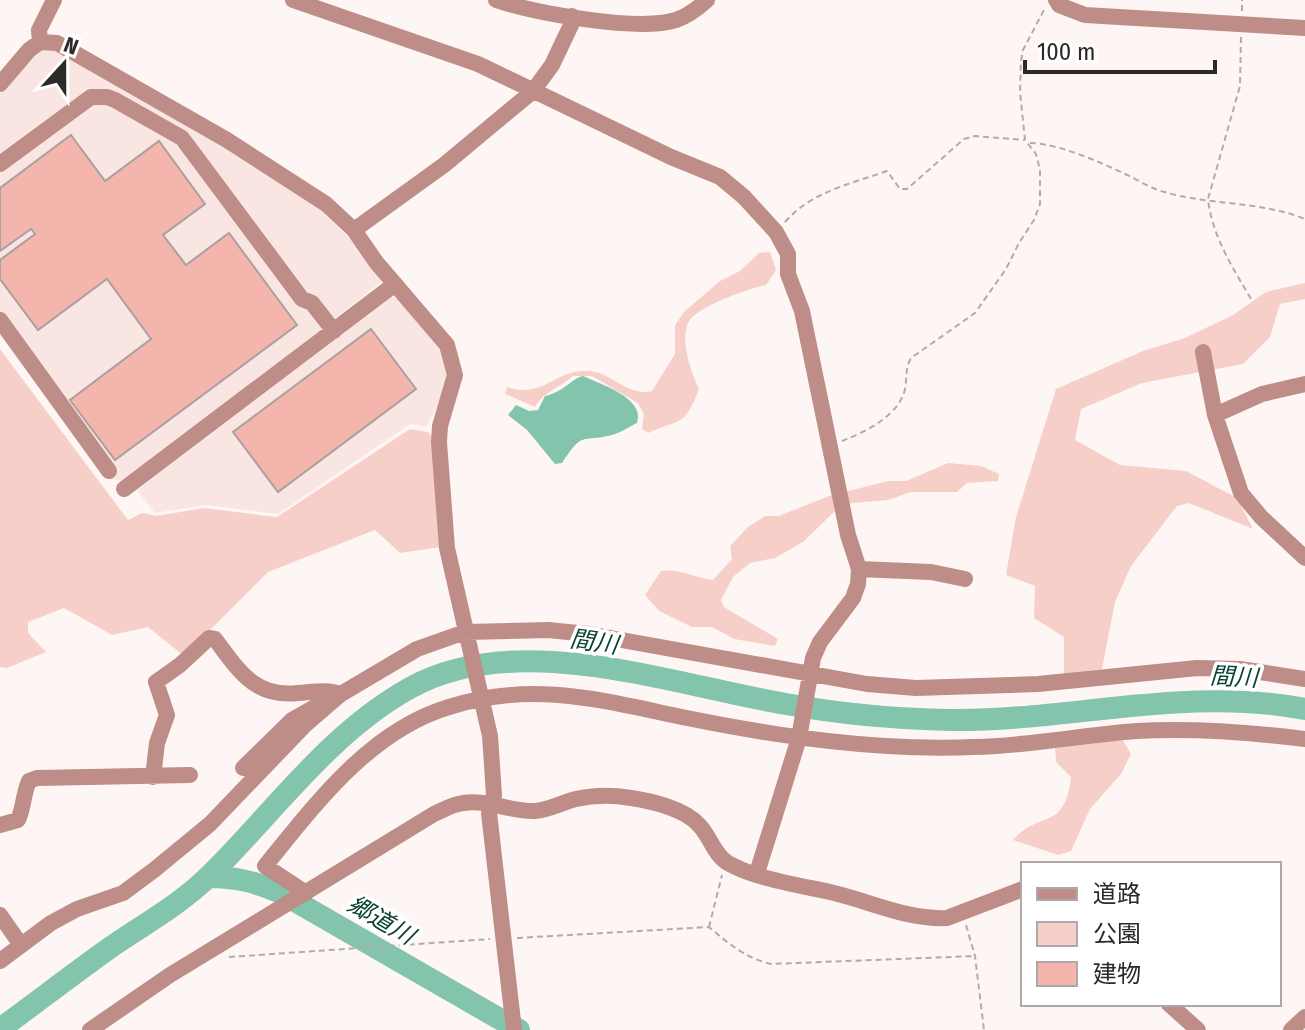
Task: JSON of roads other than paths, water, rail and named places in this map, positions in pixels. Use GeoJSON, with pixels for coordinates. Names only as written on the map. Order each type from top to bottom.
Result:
{"type":"FeatureCollection","features":[{"type":"Feature","properties":{"kind":"street"},"geometry":{"type":"LineString","coordinates":[[40,42],[39,30],[54,0]]}},
{"type":"Feature","properties":{"kind":"street"},"geometry":{"type":"LineString","coordinates":[[293,0],[478,64],[720,177],[744,197],[776,232],[788,254],[788,274],[802,311],[848,535],[859,569],[853,598],[820,642],[808,677],[799,735],[757,873]]}},
{"type":"Feature","properties":{"kind":"street"},"geometry":{"type":"LineString","coordinates":[[496,0],[528,10],[645,25],[689,15],[707,0]]}},
{"type":"Feature","properties":{"kind":"street"},"geometry":{"type":"LineString","coordinates":[[1056,0],[1072,11],[1085,15],[1305,28]]}},
{"type":"Feature","properties":{"kind":"street"},"geometry":{"type":"LineString","coordinates":[[354,230],[444,165],[533,91],[552,65],[571,25],[572,16]]}},
{"type":"Feature","properties":{"kind":"street"},"geometry":{"type":"LineString","coordinates":[[0,84],[29,50],[40,42],[57,43],[227,140],[326,204],[354,230],[376,262],[447,345],[455,375],[439,442],[447,548],[490,736],[494,795],[489,813],[513,1022]]}},
{"type":"Feature","properties":{"kind":"street"},"geometry":{"type":"LineString","coordinates":[[0,164],[91,97],[115,100],[182,138],[302,299],[312,303],[334,331]]}},
{"type":"Feature","properties":{"kind":"street"},"geometry":{"type":"LineString","coordinates":[[124,489],[395,284]]}},
{"type":"Feature","properties":{"kind":"street"},"geometry":{"type":"LineString","coordinates":[[0,320],[109,471]]}},
{"type":"Feature","properties":{"kind":"street"},"geometry":{"type":"LineString","coordinates":[[1203,352],[1215,415],[1241,493],[1261,517],[1305,558]]}},
{"type":"Feature","properties":{"kind":"street"},"geometry":{"type":"LineString","coordinates":[[1215,415],[1262,394],[1305,384]]}},
{"type":"Feature","properties":{"kind":"street"},"geometry":{"type":"LineString","coordinates":[[859,569],[931,572],[965,579]]}},
{"type":"Feature","properties":{"kind":"street"},"geometry":{"type":"LineString","coordinates":[[243,768],[292,720],[417,649],[466,634],[548,630],[588,634],[808,677],[916,688],[1038,684],[1197,668],[1240,669],[1305,679]]}},
{"type":"Feature","properties":{"kind":"street"},"geometry":{"type":"LineString","coordinates":[[153,777],[157,743],[167,715],[156,682],[209,638],[215,639],[258,688],[270,694],[338,693]]}},
{"type":"Feature","properties":{"kind":"street"},"geometry":{"type":"LineString","coordinates":[[0,961],[51,923],[77,909],[123,893],[154,870],[210,824],[338,693]]}},
{"type":"Feature","properties":{"kind":"street"},"geometry":{"type":"LineString","coordinates":[[305,894],[265,866],[335,783],[396,731],[448,707],[480,697],[574,695],[799,735],[953,748],[1136,731],[1217,729],[1305,739]]}},
{"type":"Feature","properties":{"kind":"street"},"geometry":{"type":"LineString","coordinates":[[0,825],[18,820],[29,781],[37,778],[190,775]]}},
{"type":"Feature","properties":{"kind":"street"},"geometry":{"type":"LineString","coordinates":[[90,1030],[170,975],[434,814],[460,803],[539,811],[593,796],[646,801],[687,815],[698,824],[726,863],[905,914],[934,919],[947,918],[1021,890]]}},
{"type":"Feature","properties":{"kind":"street"},"geometry":{"type":"LineString","coordinates":[[0,915],[21,945]]}},
{"type":"Feature","properties":{"kind":"street"},"geometry":{"type":"LineString","coordinates":[[1171,1006],[1198,1030]]}},
{"type":"Feature","properties":{"kind":"street"},"geometry":{"type":"LineString","coordinates":[[1291,1030],[1305,1017]]}},
{"type":"Feature","properties":{"kind":"waterway","name":"間川"},"geometry":{"type":"LineString","coordinates":[[0,1029],[199,885],[304,774],[354,727],[410,688],[452,671],[498,663],[546,662],[596,666],[806,708],[952,720],[1217,701],[1305,709]]}},
{"type":"Feature","properties":{"kind":"waterway","name":"郷道川"},"geometry":{"type":"LineString","coordinates":[[209,877],[246,881],[281,893],[519,1030]]}}]}
